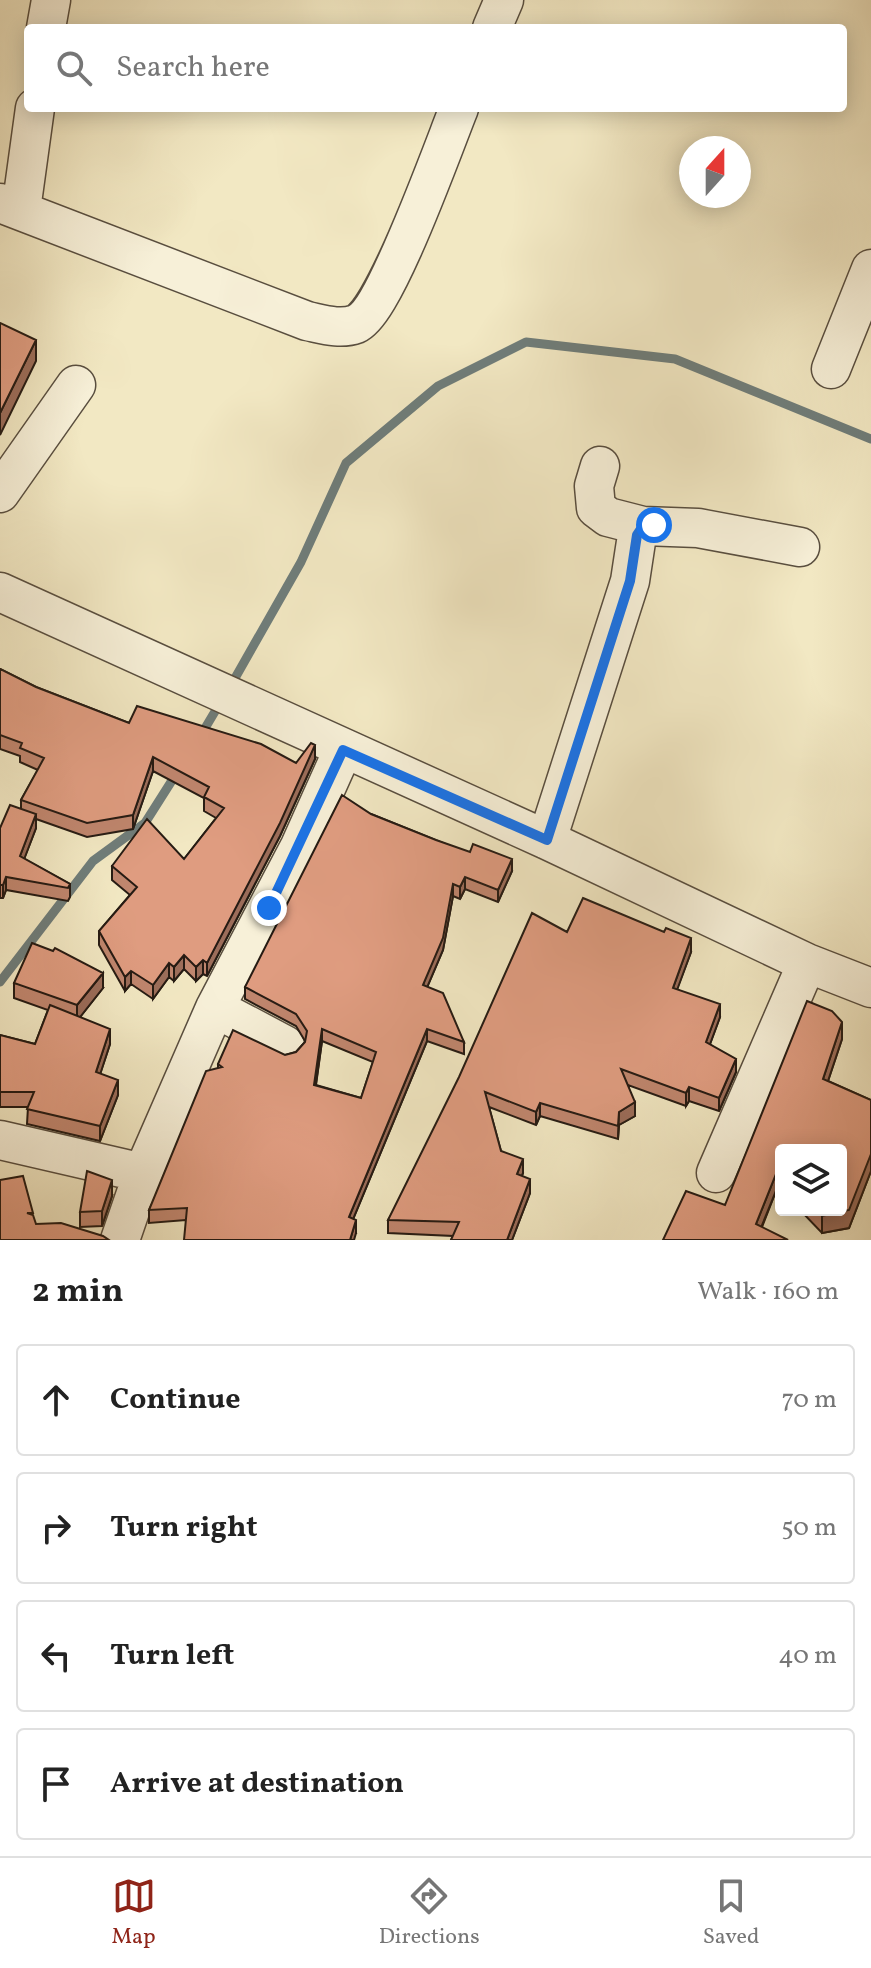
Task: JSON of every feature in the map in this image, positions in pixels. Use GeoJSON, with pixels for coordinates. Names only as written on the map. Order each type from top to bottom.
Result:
{"type":"FeatureCollection","features":[{"type":"Feature","properties":{"kind":"street"},"geometry":{"type":"LineString","coordinates":[[47,24],[51,0]]}},
{"type":"Feature","properties":{"kind":"street"},"geometry":{"type":"LineString","coordinates":[[494,24],[504,0]]}},
{"type":"Feature","properties":{"kind":"street"},"geometry":{"type":"LineString","coordinates":[[34,112],[10,206],[307,321],[337,327],[357,324],[375,307],[457,112]]}},
{"type":"Feature","properties":{"kind":"street"},"geometry":{"type":"LineString","coordinates":[[831,369],[871,269]]}},
{"type":"Feature","properties":{"kind":"street"},"geometry":{"type":"LineString","coordinates":[[0,493],[76,385]]}},
{"type":"Feature","properties":{"kind":"street"},"geometry":{"type":"LineString","coordinates":[[600,466],[594,486],[596,508],[608,517],[643,526],[698,528],[800,547]]}},
{"type":"Feature","properties":{"kind":"street"},"geometry":{"type":"LineString","coordinates":[[547,840],[630,581],[637,535],[643,526]]}},
{"type":"Feature","properties":{"kind":"street"},"geometry":{"type":"LineString","coordinates":[[0,592],[547,840],[807,963],[871,988]]}},
{"type":"Feature","properties":{"kind":"street"},"geometry":{"type":"LineString","coordinates":[[120,1240],[143,1173],[215,1008],[300,846],[343,750]]}},
{"type":"Feature","properties":{"kind":"street"},"geometry":{"type":"LineString","coordinates":[[716,1173],[807,963]]}},
{"type":"Feature","properties":{"kind":"street"},"geometry":{"type":"LineString","coordinates":[[215,1008],[285,1045]]}},
{"type":"Feature","properties":{"kind":"street"},"geometry":{"type":"LineString","coordinates":[[0,1140],[143,1173]]}},
{"type":"Feature","properties":{"kind":"building"},"geometry":{"type":"Polygon","coordinates":[[[0,323],[36,340],[0,413],[0,323]]]}},
{"type":"Feature","properties":{"kind":"building"},"geometry":{"type":"Polygon","coordinates":[[[0,669],[36,687],[129,723],[137,706],[261,744],[296,763],[311,743],[315,745],[280,823],[207,963],[203,960],[196,967],[184,955],[174,967],[169,963],[153,985],[131,971],[125,977],[99,931],[137,887],[112,866],[147,819],[184,859],[224,808],[204,797],[209,787],[153,757],[133,815],[87,823],[21,800],[44,758],[20,748],[22,743],[0,735],[0,669]]]}},
{"type":"Feature","properties":{"kind":"building"},"geometry":{"type":"Polygon","coordinates":[[[342,795],[371,814],[436,840],[470,852],[473,844],[512,859],[498,890],[465,877],[460,887],[453,884],[443,938],[423,985],[443,993],[464,1042],[427,1029],[349,1217],[356,1220],[350,1240],[184,1240],[187,1208],[149,1210],[206,1071],[222,1067],[218,1064],[233,1030],[285,1055],[296,1052],[305,1042],[307,1031],[296,1014],[245,987],[342,795]],[[322,1029],[314,1085],[361,1098],[376,1052],[322,1029]]]}},
{"type":"Feature","properties":{"kind":"building"},"geometry":{"type":"Polygon","coordinates":[[[10,805],[36,814],[20,856],[70,884],[68,888],[6,877],[0,885],[0,828],[10,805]]]}},
{"type":"Feature","properties":{"kind":"building"},"geometry":{"type":"Polygon","coordinates":[[[583,898],[664,932],[666,928],[691,938],[673,988],[720,1004],[706,1042],[736,1059],[719,1098],[689,1087],[686,1093],[621,1069],[635,1102],[619,1112],[618,1126],[540,1103],[536,1112],[485,1092],[501,1151],[523,1159],[517,1174],[530,1179],[507,1240],[451,1240],[459,1222],[388,1220],[459,1077],[532,913],[567,932],[583,898]]]}},
{"type":"Feature","properties":{"kind":"building"},"geometry":{"type":"Polygon","coordinates":[[[32,943],[53,951],[55,948],[103,973],[77,1005],[14,983],[32,943]]]}},
{"type":"Feature","properties":{"kind":"building"},"geometry":{"type":"Polygon","coordinates":[[[807,1001],[832,1011],[842,1022],[823,1079],[871,1100],[871,1154],[849,1210],[847,1144],[775,1144],[775,1176],[756,1224],[788,1240],[663,1240],[686,1191],[725,1205],[807,1001]]]}},
{"type":"Feature","properties":{"kind":"building"},"geometry":{"type":"Polygon","coordinates":[[[50,1005],[110,1029],[96,1072],[118,1080],[100,1126],[27,1109],[34,1092],[0,1092],[0,1035],[35,1044],[50,1005]]]}},
{"type":"Feature","properties":{"kind":"building"},"geometry":{"type":"Polygon","coordinates":[[[87,1171],[112,1180],[102,1211],[80,1212],[87,1171]]]}},
{"type":"Feature","properties":{"kind":"building"},"geometry":{"type":"Polygon","coordinates":[[[23,1176],[33,1213],[27,1213],[33,1215],[36,1224],[61,1223],[109,1240],[0,1240],[0,1180],[23,1176]]]}},
{"type":"Feature","properties":{"kind":"waterway"},"geometry":{"type":"LineString","coordinates":[[230,687],[301,562],[346,463],[438,386],[526,342],[675,359],[871,439]]}},
{"type":"Feature","properties":{"kind":"waterway"},"geometry":{"type":"LineString","coordinates":[[201,735],[220,703]]}},
{"type":"Feature","properties":{"kind":"waterway"},"geometry":{"type":"LineString","coordinates":[[0,982],[93,861],[145,823],[178,771]]}},
{"type":"Feature","properties":{"kind":"route"},"geometry":{"type":"LineString","coordinates":[[269,908],[343,750],[547,840],[630,581],[637,535],[643,526],[654,525]]}}]}
